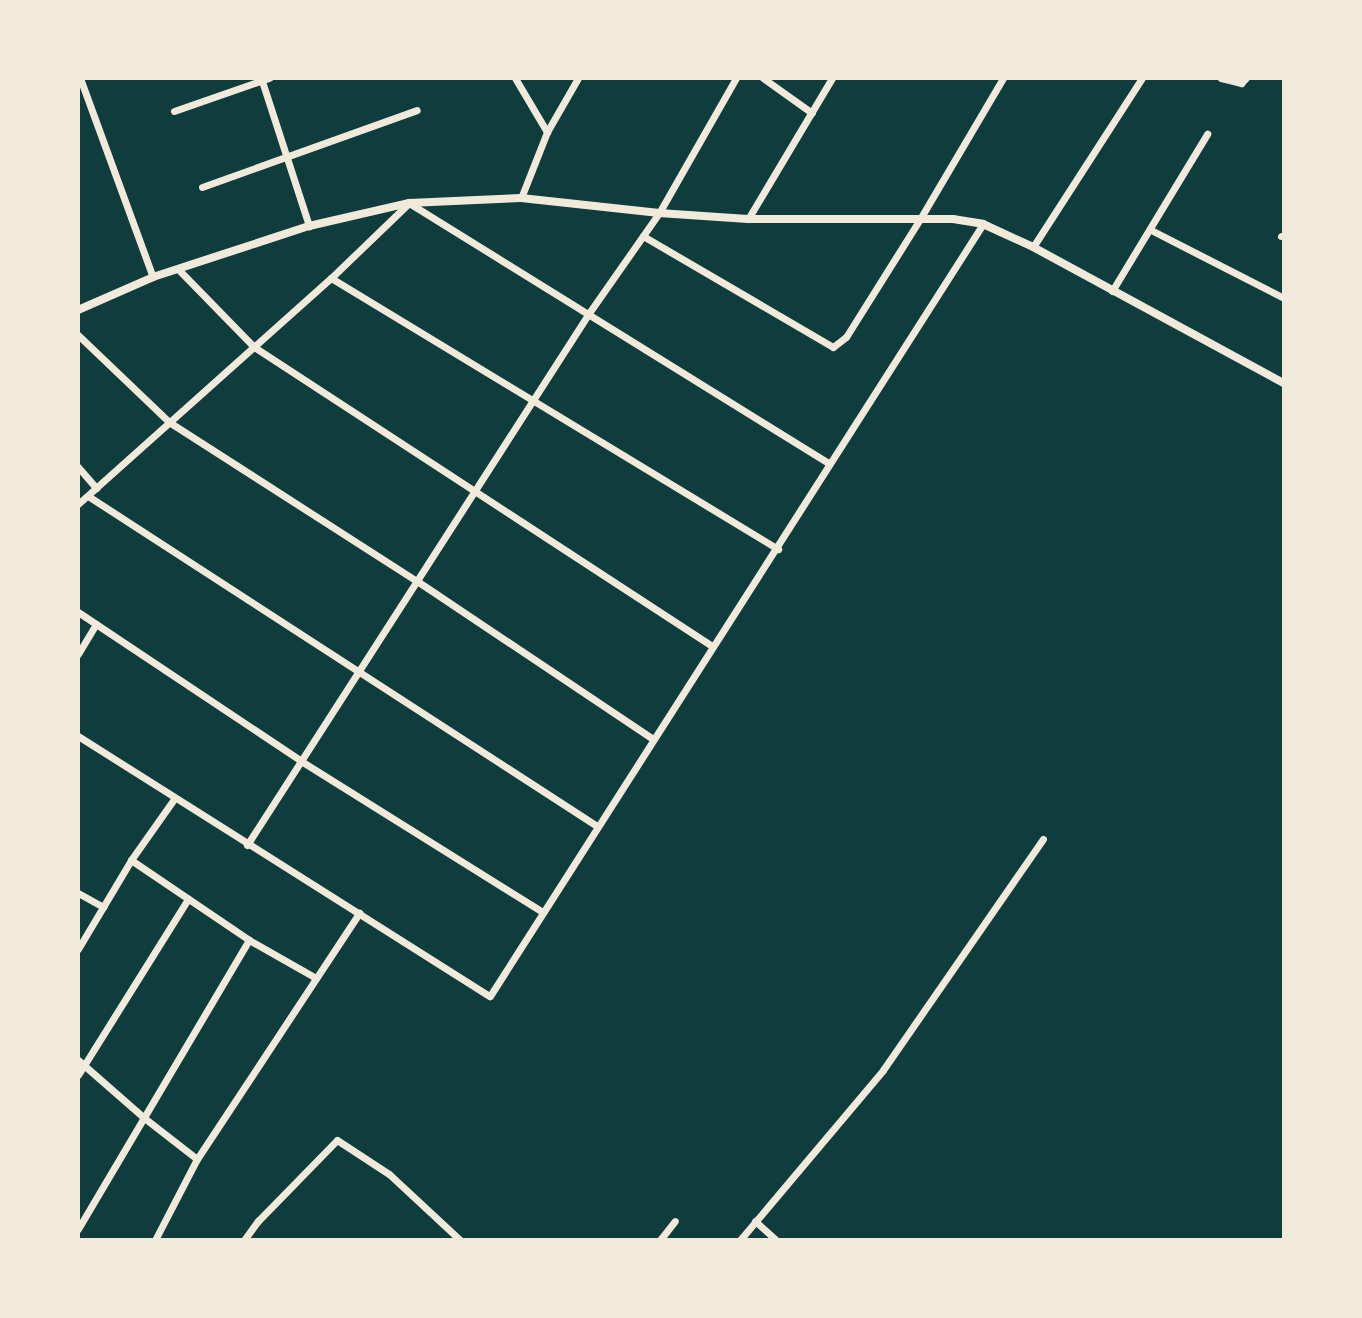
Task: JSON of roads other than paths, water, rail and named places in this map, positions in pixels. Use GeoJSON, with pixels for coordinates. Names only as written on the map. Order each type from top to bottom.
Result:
{"type":"FeatureCollection","features":[{"type":"Feature","properties":{"kind":"street"},"geometry":{"type":"LineString","coordinates":[[80,78],[153,277]]}},
{"type":"Feature","properties":{"kind":"street"},"geometry":{"type":"LineString","coordinates":[[515,78],[547,132]]}},
{"type":"Feature","properties":{"kind":"street"},"geometry":{"type":"LineString","coordinates":[[521,198],[547,132],[578,78]]}},
{"type":"Feature","properties":{"kind":"street"},"geometry":{"type":"LineString","coordinates":[[247,845],[589,313],[659,213],[736,78]]}},
{"type":"Feature","properties":{"kind":"street"},"geometry":{"type":"LineString","coordinates":[[763,78],[812,113]]}},
{"type":"Feature","properties":{"kind":"street"},"geometry":{"type":"LineString","coordinates":[[748,219],[832,78]]}},
{"type":"Feature","properties":{"kind":"street"},"geometry":{"type":"LineString","coordinates":[[1033,247],[1142,78]]}},
{"type":"Feature","properties":{"kind":"street"},"geometry":{"type":"LineString","coordinates":[[1221,78],[1241,83],[1246,78]]}},
{"type":"Feature","properties":{"kind":"street"},"geometry":{"type":"LineString","coordinates":[[174,111],[264,79],[309,226]]}},
{"type":"Feature","properties":{"kind":"street"},"geometry":{"type":"LineString","coordinates":[[643,236],[833,347],[846,337],[920,219],[999,79]]}},
{"type":"Feature","properties":{"kind":"street"},"geometry":{"type":"LineString","coordinates":[[202,187],[417,110]]}},
{"type":"Feature","properties":{"kind":"street"},"geometry":{"type":"LineString","coordinates":[[1112,291],[1207,134]]}},
{"type":"Feature","properties":{"kind":"street"},"geometry":{"type":"LineString","coordinates":[[78,310],[153,277],[309,226],[409,203],[521,198],[748,219],[920,219],[983,224],[1033,247],[1284,383]]}},
{"type":"Feature","properties":{"kind":"street"},"geometry":{"type":"LineString","coordinates":[[78,504],[331,278],[409,203]]}},
{"type":"Feature","properties":{"kind":"street"},"geometry":{"type":"LineString","coordinates":[[409,203],[828,463]]}},
{"type":"Feature","properties":{"kind":"street"},"geometry":{"type":"LineString","coordinates":[[78,736],[490,996],[983,224]]}},
{"type":"Feature","properties":{"kind":"street"},"geometry":{"type":"LineString","coordinates":[[1151,230],[1284,298]]}},
{"type":"Feature","properties":{"kind":"street"},"geometry":{"type":"LineString","coordinates":[[178,269],[254,347],[712,646]]}},
{"type":"Feature","properties":{"kind":"street"},"geometry":{"type":"LineString","coordinates":[[331,278],[778,549]]}},
{"type":"Feature","properties":{"kind":"street"},"geometry":{"type":"LineString","coordinates":[[78,335],[169,422],[417,581],[653,739]]}},
{"type":"Feature","properties":{"kind":"street"},"geometry":{"type":"LineString","coordinates":[[78,467],[96,488]]}},
{"type":"Feature","properties":{"kind":"street"},"geometry":{"type":"LineString","coordinates":[[88,496],[597,826]]}},
{"type":"Feature","properties":{"kind":"street"},"geometry":{"type":"LineString","coordinates":[[78,612],[301,761],[543,912]]}},
{"type":"Feature","properties":{"kind":"street"},"geometry":{"type":"LineString","coordinates":[[78,654],[96,624]]}},
{"type":"Feature","properties":{"kind":"street"},"geometry":{"type":"LineString","coordinates":[[78,949],[131,860],[174,799]]}},
{"type":"Feature","properties":{"kind":"street"},"geometry":{"type":"LineString","coordinates":[[740,1240],[883,1070],[1043,839]]}},
{"type":"Feature","properties":{"kind":"street"},"geometry":{"type":"LineString","coordinates":[[131,860],[249,940],[316,978]]}},
{"type":"Feature","properties":{"kind":"street"},"geometry":{"type":"LineString","coordinates":[[78,893],[103,907]]}},
{"type":"Feature","properties":{"kind":"street"},"geometry":{"type":"LineString","coordinates":[[78,1075],[81,1062],[188,899]]}},
{"type":"Feature","properties":{"kind":"street"},"geometry":{"type":"LineString","coordinates":[[155,1240],[197,1159],[359,913]]}},
{"type":"Feature","properties":{"kind":"street"},"geometry":{"type":"LineString","coordinates":[[78,1229],[249,940]]}},
{"type":"Feature","properties":{"kind":"street"},"geometry":{"type":"LineString","coordinates":[[81,1062],[143,1117],[197,1159]]}},
{"type":"Feature","properties":{"kind":"street"},"geometry":{"type":"LineString","coordinates":[[244,1240],[258,1221],[337,1140],[389,1174],[460,1240]]}},
{"type":"Feature","properties":{"kind":"street"},"geometry":{"type":"LineString","coordinates":[[660,1240],[675,1221]]}},
{"type":"Feature","properties":{"kind":"street"},"geometry":{"type":"LineString","coordinates":[[755,1221],[776,1240]]}}]}
